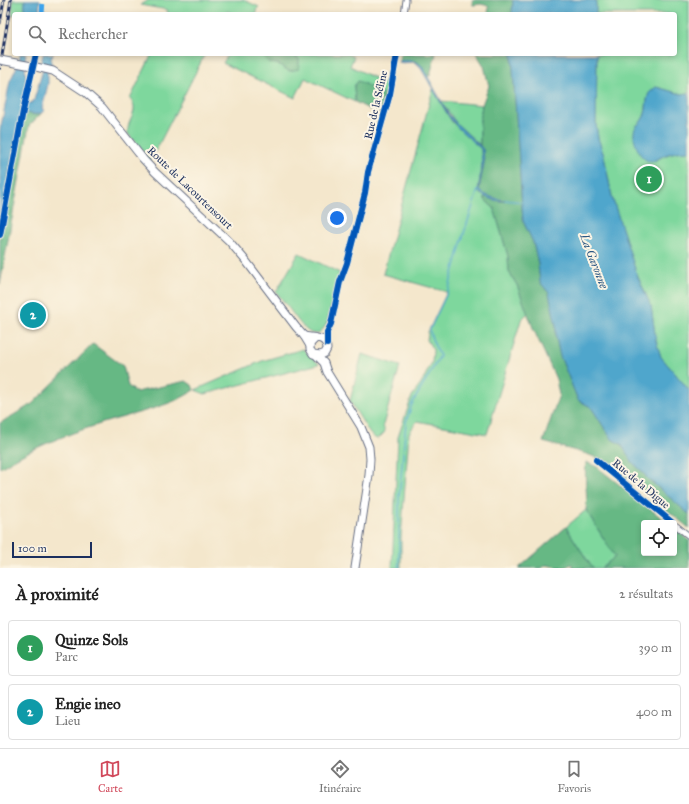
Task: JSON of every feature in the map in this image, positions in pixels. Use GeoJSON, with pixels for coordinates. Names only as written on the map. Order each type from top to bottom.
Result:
{"type":"FeatureCollection","features":[{"type":"Feature","properties":{"kind":"main road","name":"Route de Lacourtensourt"},"geometry":{"type":"LineString","coordinates":[[0,60],[46,69],[85,92],[102,107],[155,172],[229,241],[304,336],[310,346],[311,352],[324,363],[327,372],[361,427],[368,447],[370,459],[355,568]]}},
{"type":"Feature","properties":{"kind":"main road"},"geometry":{"type":"LineString","coordinates":[[304,336],[324,340],[326,348],[324,363]]}},
{"type":"Feature","properties":{"kind":"main road"},"geometry":{"type":"LineString","coordinates":[[310,346],[312,341],[317,338]]}},
{"type":"Feature","properties":{"kind":"main road"},"geometry":{"type":"LineString","coordinates":[[316,355],[323,355],[326,348]]}},
{"type":"Feature","properties":{"kind":"street"},"geometry":{"type":"LineString","coordinates":[[404,12],[406,0]]}},
{"type":"Feature","properties":{"kind":"street","name":"Rue de la Séline"},"geometry":{"type":"LineString","coordinates":[[326,348],[327,332],[331,324],[336,298],[365,193],[367,179],[390,94],[397,56]]}},
{"type":"Feature","properties":{"kind":"street"},"geometry":{"type":"LineString","coordinates":[[317,338],[327,332]]}},
{"type":"Feature","properties":{"kind":"street","name":"Rue de la Digue"},"geometry":{"type":"LineString","coordinates":[[596,460],[668,520]]}},
{"type":"Feature","properties":{"kind":"street","name":"Rue de la Digue"},"geometry":{"type":"LineString","coordinates":[[677,527],[689,536]]}},
{"type":"Feature","properties":{"kind":"green space"},"geometry":{"type":"Polygon","coordinates":[[[13,0],[25,0],[24,12],[12,12],[13,0]]]}},
{"type":"Feature","properties":{"kind":"green space"},"geometry":{"type":"Polygon","coordinates":[[[149,0],[244,0],[259,7],[256,10],[256,12],[168,12],[168,10],[140,5],[149,0]]]}},
{"type":"Feature","properties":{"kind":"green space"},"geometry":{"type":"Polygon","coordinates":[[[472,0],[513,0],[512,12],[488,12],[489,6],[481,4],[473,5],[472,0]]]}},
{"type":"Feature","properties":{"kind":"green space"},"geometry":{"type":"Polygon","coordinates":[[[596,0],[689,0],[689,93],[681,94],[656,87],[649,93],[645,115],[636,126],[655,161],[671,153],[689,151],[689,390],[661,357],[656,341],[651,306],[637,275],[612,197],[596,124],[597,56],[677,56],[677,12],[596,12],[596,0]]]}},
{"type":"Feature","properties":{"kind":"green space"},"geometry":{"type":"Polygon","coordinates":[[[151,56],[204,56],[151,160],[128,134],[129,124],[134,112],[133,104],[130,99],[151,56]]]}},
{"type":"Feature","properties":{"kind":"green space"},"geometry":{"type":"Polygon","coordinates":[[[227,56],[262,56],[269,63],[278,64],[289,71],[299,59],[295,56],[352,56],[354,57],[350,66],[387,84],[384,95],[363,83],[354,86],[355,102],[305,78],[295,98],[223,63],[227,56]]]}},
{"type":"Feature","properties":{"kind":"green space"},"geometry":{"type":"Polygon","coordinates":[[[262,56],[295,56],[299,59],[299,69],[289,71],[278,64],[269,63],[262,56]]]}},
{"type":"Feature","properties":{"kind":"green space"},"geometry":{"type":"Polygon","coordinates":[[[400,56],[435,56],[430,75],[428,77],[420,65],[414,61],[399,61],[400,56]]]}},
{"type":"Feature","properties":{"kind":"green space"},"geometry":{"type":"Polygon","coordinates":[[[478,56],[512,56],[523,221],[533,242],[538,263],[540,282],[549,293],[556,325],[556,337],[560,356],[578,400],[591,407],[609,435],[613,440],[621,444],[633,463],[647,478],[689,514],[689,528],[615,468],[602,460],[587,454],[543,442],[559,395],[556,379],[533,328],[517,285],[509,272],[508,256],[494,208],[485,200],[485,196],[499,201],[505,201],[487,195],[479,189],[484,162],[483,151],[480,145],[480,119],[482,105],[489,86],[484,66],[478,56]]]}},
{"type":"Feature","properties":{"kind":"green space"},"geometry":{"type":"Polygon","coordinates":[[[358,81],[384,95],[379,114],[355,102],[354,86],[358,81]]]}},
{"type":"Feature","properties":{"kind":"green space"},"geometry":{"type":"Polygon","coordinates":[[[433,89],[452,122],[481,149],[482,165],[478,191],[480,194],[485,196],[485,200],[494,208],[508,256],[509,272],[517,285],[528,313],[521,320],[487,434],[417,421],[409,433],[401,538],[401,568],[392,568],[398,437],[412,396],[421,384],[432,362],[433,350],[427,340],[428,332],[447,292],[383,274],[433,89]]]}},
{"type":"Feature","properties":{"kind":"green space"},"geometry":{"type":"Polygon","coordinates":[[[441,101],[482,105],[480,119],[480,145],[457,124],[441,101]]]}},
{"type":"Feature","properties":{"kind":"green space"},"geometry":{"type":"Polygon","coordinates":[[[22,109],[25,110],[25,112],[35,115],[42,113],[29,126],[0,284],[0,222],[22,109]]]}},
{"type":"Feature","properties":{"kind":"green space"},"geometry":{"type":"Polygon","coordinates":[[[299,253],[340,273],[327,323],[323,330],[314,334],[305,329],[276,292],[299,253]]]}},
{"type":"Feature","properties":{"kind":"green space"},"geometry":{"type":"Polygon","coordinates":[[[93,344],[123,366],[128,386],[136,392],[186,381],[192,385],[194,390],[175,401],[150,410],[61,437],[24,454],[0,468],[0,423],[32,404],[93,344]]]}},
{"type":"Feature","properties":{"kind":"green space"},"geometry":{"type":"Polygon","coordinates":[[[303,349],[319,364],[205,394],[195,390],[262,361],[303,349]]]}},
{"type":"Feature","properties":{"kind":"green space"},"geometry":{"type":"Polygon","coordinates":[[[362,354],[400,366],[383,425],[385,432],[378,439],[370,434],[350,401],[362,354]]]}},
{"type":"Feature","properties":{"kind":"green space"},"geometry":{"type":"Polygon","coordinates":[[[586,462],[597,467],[664,520],[641,520],[641,556],[677,556],[677,530],[689,540],[689,568],[601,568],[615,557],[586,510],[587,498],[585,474],[586,462]]]}},
{"type":"Feature","properties":{"kind":"green space"},"geometry":{"type":"Polygon","coordinates":[[[586,510],[615,557],[601,568],[594,568],[589,563],[566,527],[586,510]]]}},
{"type":"Feature","properties":{"kind":"green space"},"geometry":{"type":"Polygon","coordinates":[[[566,527],[589,563],[594,568],[573,568],[572,564],[563,568],[546,565],[542,568],[519,568],[566,527]]]}},
{"type":"Feature","properties":{"kind":"water"},"geometry":{"type":"Polygon","coordinates":[[[25,0],[40,0],[39,12],[24,12],[25,0]]]}},
{"type":"Feature","properties":{"kind":"water"},"geometry":{"type":"Polygon","coordinates":[[[513,0],[596,0],[596,12],[512,12],[513,0]]]}},
{"type":"Feature","properties":{"kind":"water"},"geometry":{"type":"Polygon","coordinates":[[[20,56],[26,56],[26,86],[22,106],[26,106],[27,103],[31,103],[34,100],[44,66],[41,65],[43,56],[52,56],[51,65],[48,67],[48,84],[42,109],[45,110],[38,114],[33,114],[25,113],[25,110],[21,109],[0,222],[0,131],[10,81],[19,62],[20,56]]]}},
{"type":"Feature","properties":{"kind":"water","name":"La Garonne"},"geometry":{"type":"Polygon","coordinates":[[[512,56],[597,56],[596,124],[612,197],[637,275],[651,306],[656,341],[661,357],[689,390],[689,514],[647,478],[633,463],[621,444],[613,440],[609,435],[591,407],[578,400],[560,356],[556,337],[556,325],[549,293],[540,282],[538,263],[533,242],[523,221],[512,56]]]}},
{"type":"Feature","properties":{"kind":"water"},"geometry":{"type":"Polygon","coordinates":[[[399,61],[414,61],[422,66],[449,115],[483,149],[484,163],[479,189],[494,198],[505,200],[498,201],[490,199],[478,191],[482,165],[481,149],[459,129],[449,117],[419,65],[414,62],[399,63],[399,61]]]}},
{"type":"Feature","properties":{"kind":"water"},"geometry":{"type":"Polygon","coordinates":[[[656,87],[681,94],[689,93],[689,151],[671,153],[651,161],[644,158],[638,150],[634,132],[636,126],[644,117],[649,93],[656,87]]]}},
{"type":"Feature","properties":{"kind":"waterway"},"geometry":{"type":"LineString","coordinates":[[399,568],[399,497],[406,422],[412,404],[440,356],[432,340],[430,329],[448,291],[478,190]]}},
{"type":"Feature","properties":{"kind":"waterway"},"geometry":{"type":"LineString","coordinates":[[505,200],[523,202]]}},
{"type":"Feature","properties":{"kind":"railway"},"geometry":{"type":"LineString","coordinates":[[0,23],[4,0]]}},
{"type":"Feature","properties":{"kind":"railway"},"geometry":{"type":"LineString","coordinates":[[0,68],[11,0]]}},
{"type":"Feature","properties":{"kind":"marked path"},"geometry":{"type":"LineString","coordinates":[[42,12],[43,0]]}},
{"type":"Feature","properties":{"kind":"cycle path"},"geometry":{"type":"LineString","coordinates":[[0,235],[23,111],[36,56]]}},
{"type":"Feature","properties":{"kind":"cycle path"},"geometry":{"type":"LineString","coordinates":[[327,344],[327,332],[331,324],[340,282],[347,263],[365,193],[368,172],[390,94],[397,56]]}},
{"type":"Feature","properties":{"kind":"cycle path"},"geometry":{"type":"LineString","coordinates":[[596,460],[669,520]]}},
{"type":"Feature","properties":{"kind":"place","name":"Quinze Sols"},"geometry":{"type":"Point","coordinates":[649,179]}},
{"type":"Feature","properties":{"kind":"place","name":"Engie ineo"},"geometry":{"type":"Point","coordinates":[33,315]}}]}
